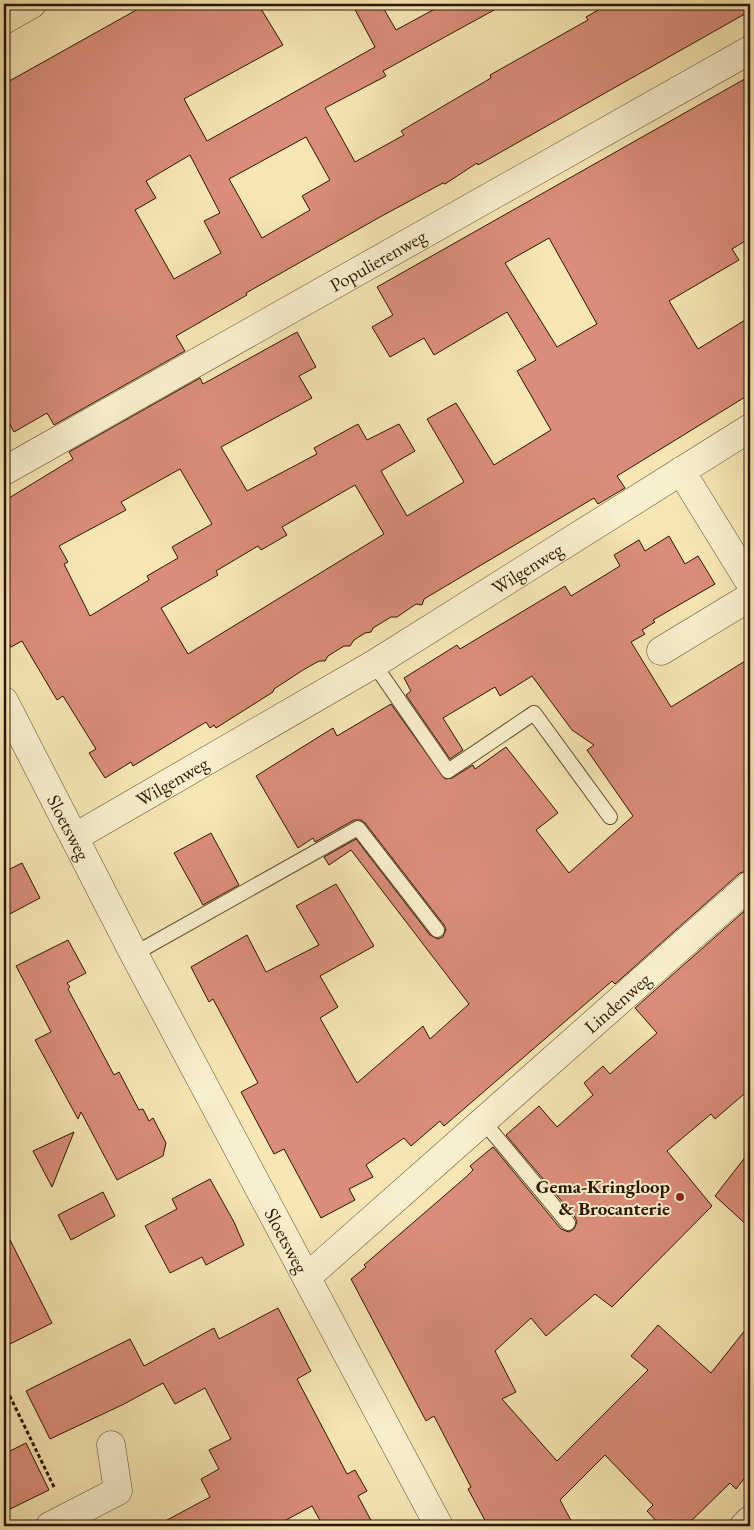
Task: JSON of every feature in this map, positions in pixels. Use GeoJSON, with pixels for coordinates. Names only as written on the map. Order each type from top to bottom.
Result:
{"type":"FeatureCollection","features":[{"type":"Feature","properties":{"kind":"main road"},"geometry":{"type":"LineString","coordinates":[[4,20],[32,4]]}},
{"type":"Feature","properties":{"kind":"street","name":"Populierenweg"},"geometry":{"type":"LineString","coordinates":[[4,471],[750,50]]}},
{"type":"Feature","properties":{"kind":"street","name":"Wilgenweg"},"geometry":{"type":"LineString","coordinates":[[75,837],[374,664],[750,428]]}},
{"type":"Feature","properties":{"kind":"street"},"geometry":{"type":"LineString","coordinates":[[681,471],[750,584]]}},
{"type":"Feature","properties":{"kind":"street"},"geometry":{"type":"LineString","coordinates":[[661,651],[750,597]]}},
{"type":"Feature","properties":{"kind":"street","name":"Sloetsweg"},"geometry":{"type":"LineString","coordinates":[[4,700],[134,954],[308,1276],[440,1526]]}},
{"type":"Feature","properties":{"kind":"street","name":"Lindenweg"},"geometry":{"type":"LineString","coordinates":[[308,1276],[750,885]]}},
{"type":"Feature","properties":{"kind":"street"},"geometry":{"type":"LineString","coordinates":[[72,1520],[118,1491],[111,1445]]}},
{"type":"Feature","properties":{"kind":"street"},"geometry":{"type":"LineString","coordinates":[[744,1526],[750,1520]]}},
{"type":"Feature","properties":{"kind":"lane"},"geometry":{"type":"LineString","coordinates":[[374,664],[448,771],[534,713],[610,817]]}},
{"type":"Feature","properties":{"kind":"lane"},"geometry":{"type":"LineString","coordinates":[[134,954],[358,828],[437,930]]}},
{"type":"Feature","properties":{"kind":"lane"},"geometry":{"type":"LineString","coordinates":[[483,1121],[568,1223]]}},
{"type":"Feature","properties":{"kind":"path"},"geometry":{"type":"LineString","coordinates":[[4,1384],[72,1520]]}},
{"type":"Feature","properties":{"kind":"building"},"geometry":{"type":"Polygon","coordinates":[[[147,4],[258,4],[283,45],[184,99],[207,141],[375,47],[352,4],[381,4],[396,30],[444,4],[505,4],[383,71],[386,76],[325,108],[355,162],[404,135],[401,131],[491,78],[490,75],[588,20],[586,17],[609,4],[750,4],[750,11],[478,165],[477,163],[445,184],[443,183],[380,217],[246,293],[247,295],[176,336],[185,351],[54,425],[47,413],[14,432],[4,414],[4,84],[147,4]],[[306,137],[229,179],[262,238],[310,210],[302,196],[330,180],[306,137]],[[190,155],[146,181],[156,198],[135,210],[174,279],[221,253],[204,221],[220,213],[190,155]]]}},
{"type":"Feature","properties":{"kind":"building"},"geometry":{"type":"Polygon","coordinates":[[[750,76],[750,238],[732,249],[739,260],[669,301],[698,349],[750,317],[750,394],[617,476],[625,488],[598,504],[594,498],[424,599],[422,605],[416,604],[397,617],[391,617],[373,628],[371,632],[365,633],[354,640],[350,646],[344,646],[328,656],[325,661],[319,661],[303,670],[274,689],[273,692],[216,728],[214,725],[210,728],[206,722],[133,766],[131,762],[105,778],[89,753],[96,749],[63,696],[57,700],[22,641],[11,647],[4,633],[4,501],[73,459],[69,452],[200,378],[203,384],[297,332],[316,367],[299,376],[312,398],[221,447],[247,491],[317,454],[314,448],[358,424],[367,440],[399,424],[415,451],[381,471],[407,516],[464,482],[427,419],[456,403],[494,465],[551,430],[517,371],[536,360],[507,312],[434,355],[424,338],[390,357],[372,327],[393,315],[377,287],[750,76]],[[549,238],[505,263],[557,347],[597,324],[549,238]],[[180,469],[121,502],[126,510],[59,546],[68,562],[64,564],[90,616],[149,580],[147,576],[178,558],[172,547],[212,524],[180,469]],[[355,485],[282,527],[287,535],[261,550],[258,546],[216,571],[218,575],[161,608],[188,654],[384,534],[355,485]]]}},
{"type":"Feature","properties":{"kind":"building"},"geometry":{"type":"Polygon","coordinates":[[[669,536],[685,564],[698,556],[715,584],[653,620],[655,622],[642,630],[645,634],[631,642],[671,707],[750,658],[750,870],[740,873],[615,984],[612,981],[444,1126],[440,1121],[411,1146],[404,1138],[366,1165],[373,1177],[349,1189],[355,1200],[321,1218],[284,1149],[274,1154],[241,1092],[258,1083],[213,999],[209,1002],[191,967],[247,935],[266,972],[319,945],[296,906],[336,884],[374,946],[320,976],[338,1007],[320,1018],[357,1083],[423,1026],[430,1039],[469,1004],[351,850],[329,865],[324,857],[356,839],[430,935],[438,939],[443,937],[446,929],[444,925],[365,823],[361,820],[354,820],[315,842],[313,838],[298,848],[256,776],[333,728],[337,736],[391,704],[445,779],[452,778],[473,765],[475,769],[506,747],[558,813],[536,830],[569,873],[633,816],[587,750],[594,745],[572,730],[532,676],[500,696],[495,687],[443,718],[463,750],[450,759],[406,695],[411,691],[404,678],[457,645],[460,649],[565,586],[571,596],[620,566],[614,555],[639,540],[645,551],[669,536]]]}},
{"type":"Feature","properties":{"kind":"building"},"geometry":{"type":"Polygon","coordinates":[[[211,833],[239,885],[203,905],[174,853],[211,833]]]}},
{"type":"Feature","properties":{"kind":"building"},"geometry":{"type":"Polygon","coordinates":[[[22,863],[40,898],[4,917],[4,872],[22,863]]]}},
{"type":"Feature","properties":{"kind":"building"},"geometry":{"type":"Polygon","coordinates":[[[750,906],[750,1089],[715,1119],[711,1114],[667,1151],[712,1206],[612,1307],[595,1294],[546,1336],[531,1318],[495,1351],[516,1392],[502,1399],[557,1461],[648,1370],[631,1356],[658,1325],[711,1373],[750,1324],[750,1471],[736,1489],[730,1483],[686,1526],[661,1526],[647,1511],[653,1505],[605,1455],[560,1500],[574,1526],[488,1526],[468,1489],[471,1487],[434,1416],[426,1421],[351,1279],[366,1267],[364,1265],[466,1177],[473,1170],[470,1166],[493,1147],[561,1229],[569,1232],[574,1229],[577,1222],[575,1217],[506,1135],[539,1106],[557,1127],[593,1095],[584,1083],[603,1066],[610,1074],[657,1033],[635,1008],[750,906]]]}},
{"type":"Feature","properties":{"kind":"building"},"geometry":{"type":"Polygon","coordinates":[[[68,940],[86,973],[67,983],[70,987],[68,989],[114,1075],[119,1072],[139,1110],[143,1109],[149,1121],[153,1118],[166,1143],[163,1156],[117,1180],[81,1112],[78,1119],[35,1040],[51,1032],[16,966],[68,940]]]}},
{"type":"Feature","properties":{"kind":"building"},"geometry":{"type":"Polygon","coordinates":[[[74,1132],[52,1187],[33,1151],[74,1132]]]}},
{"type":"Feature","properties":{"kind":"building"},"geometry":{"type":"Polygon","coordinates":[[[750,1151],[750,1228],[715,1196],[750,1151]]]}},
{"type":"Feature","properties":{"kind":"building"},"geometry":{"type":"Polygon","coordinates":[[[210,1179],[234,1222],[244,1245],[206,1265],[202,1257],[170,1273],[145,1226],[177,1209],[172,1199],[210,1179]]]}},
{"type":"Feature","properties":{"kind":"building"},"geometry":{"type":"Polygon","coordinates":[[[103,1192],[115,1216],[71,1240],[58,1215],[103,1192]]]}},
{"type":"Feature","properties":{"kind":"building"},"geometry":{"type":"Polygon","coordinates":[[[4,1228],[52,1323],[4,1347],[4,1228]]]}},
{"type":"Feature","properties":{"kind":"building"},"geometry":{"type":"Polygon","coordinates":[[[278,1308],[311,1371],[297,1379],[347,1474],[355,1470],[367,1491],[358,1496],[374,1526],[323,1526],[312,1506],[275,1526],[156,1526],[210,1497],[201,1479],[219,1469],[209,1450],[231,1439],[205,1388],[175,1404],[163,1383],[122,1405],[50,1439],[26,1391],[130,1339],[144,1366],[214,1328],[219,1339],[278,1308]]]}},
{"type":"Feature","properties":{"kind":"building"},"geometry":{"type":"Polygon","coordinates":[[[26,1443],[49,1490],[4,1512],[4,1454],[26,1443]]]}},
{"type":"Feature","properties":{"kind":"place","name":"Gema-Kringloop & Brocanterie"},"geometry":{"type":"Point","coordinates":[680,1197]}}]}
